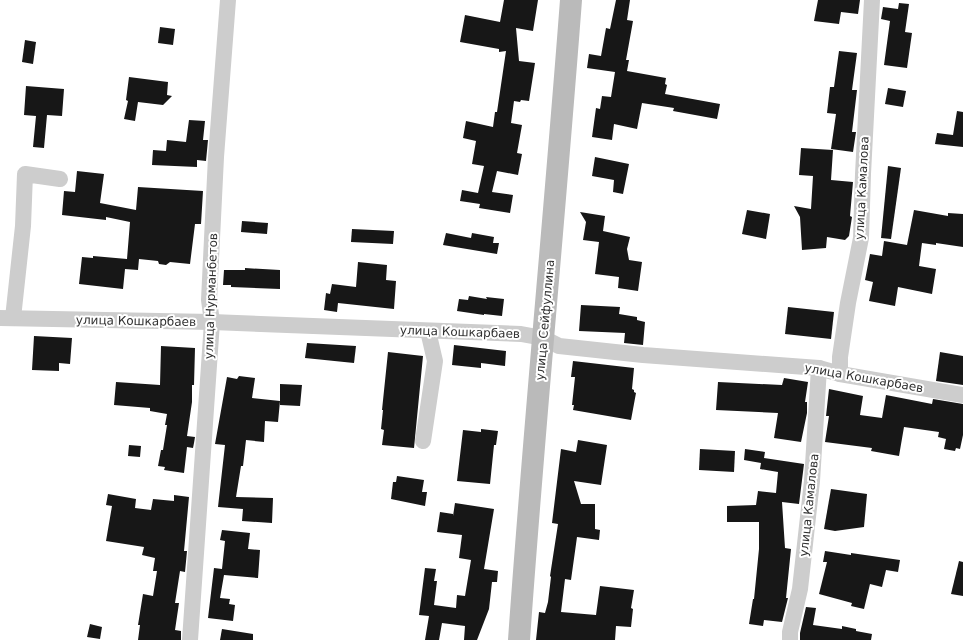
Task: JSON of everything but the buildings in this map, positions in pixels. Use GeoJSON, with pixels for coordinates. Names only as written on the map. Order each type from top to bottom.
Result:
{"type":"FeatureCollection","features":[{"type":"Feature","properties":{"kind":"street","name":"улица Нурманбетов"},"geometry":{"type":"LineString","coordinates":[[190,640],[212,322],[209,300],[216,157],[228,0]]}},
{"type":"Feature","properties":{"kind":"street","name":"улица Сейфуллина"},"geometry":{"type":"LineString","coordinates":[[519,640],[571,0]]}},
{"type":"Feature","properties":{"kind":"street","name":"улица Камалова"},"geometry":{"type":"LineString","coordinates":[[840,374],[840,357],[848,303],[861,238],[872,0]]}},
{"type":"Feature","properties":{"kind":"street"},"geometry":{"type":"LineString","coordinates":[[6,318],[23,226],[24,174],[60,179]]}},
{"type":"Feature","properties":{"kind":"street","name":"улица Кошкарбаев"},"geometry":{"type":"LineString","coordinates":[[6,318],[212,322],[520,334],[543,338],[559,346],[642,355],[820,368],[840,374],[963,395]]}},
{"type":"Feature","properties":{"kind":"street"},"geometry":{"type":"LineString","coordinates":[[423,441],[434,361],[428,331]]}},
{"type":"Feature","properties":{"kind":"street","name":"улица Камалова"},"geometry":{"type":"LineString","coordinates":[[790,640],[790,632],[800,589],[812,482],[820,368]]}}]}
